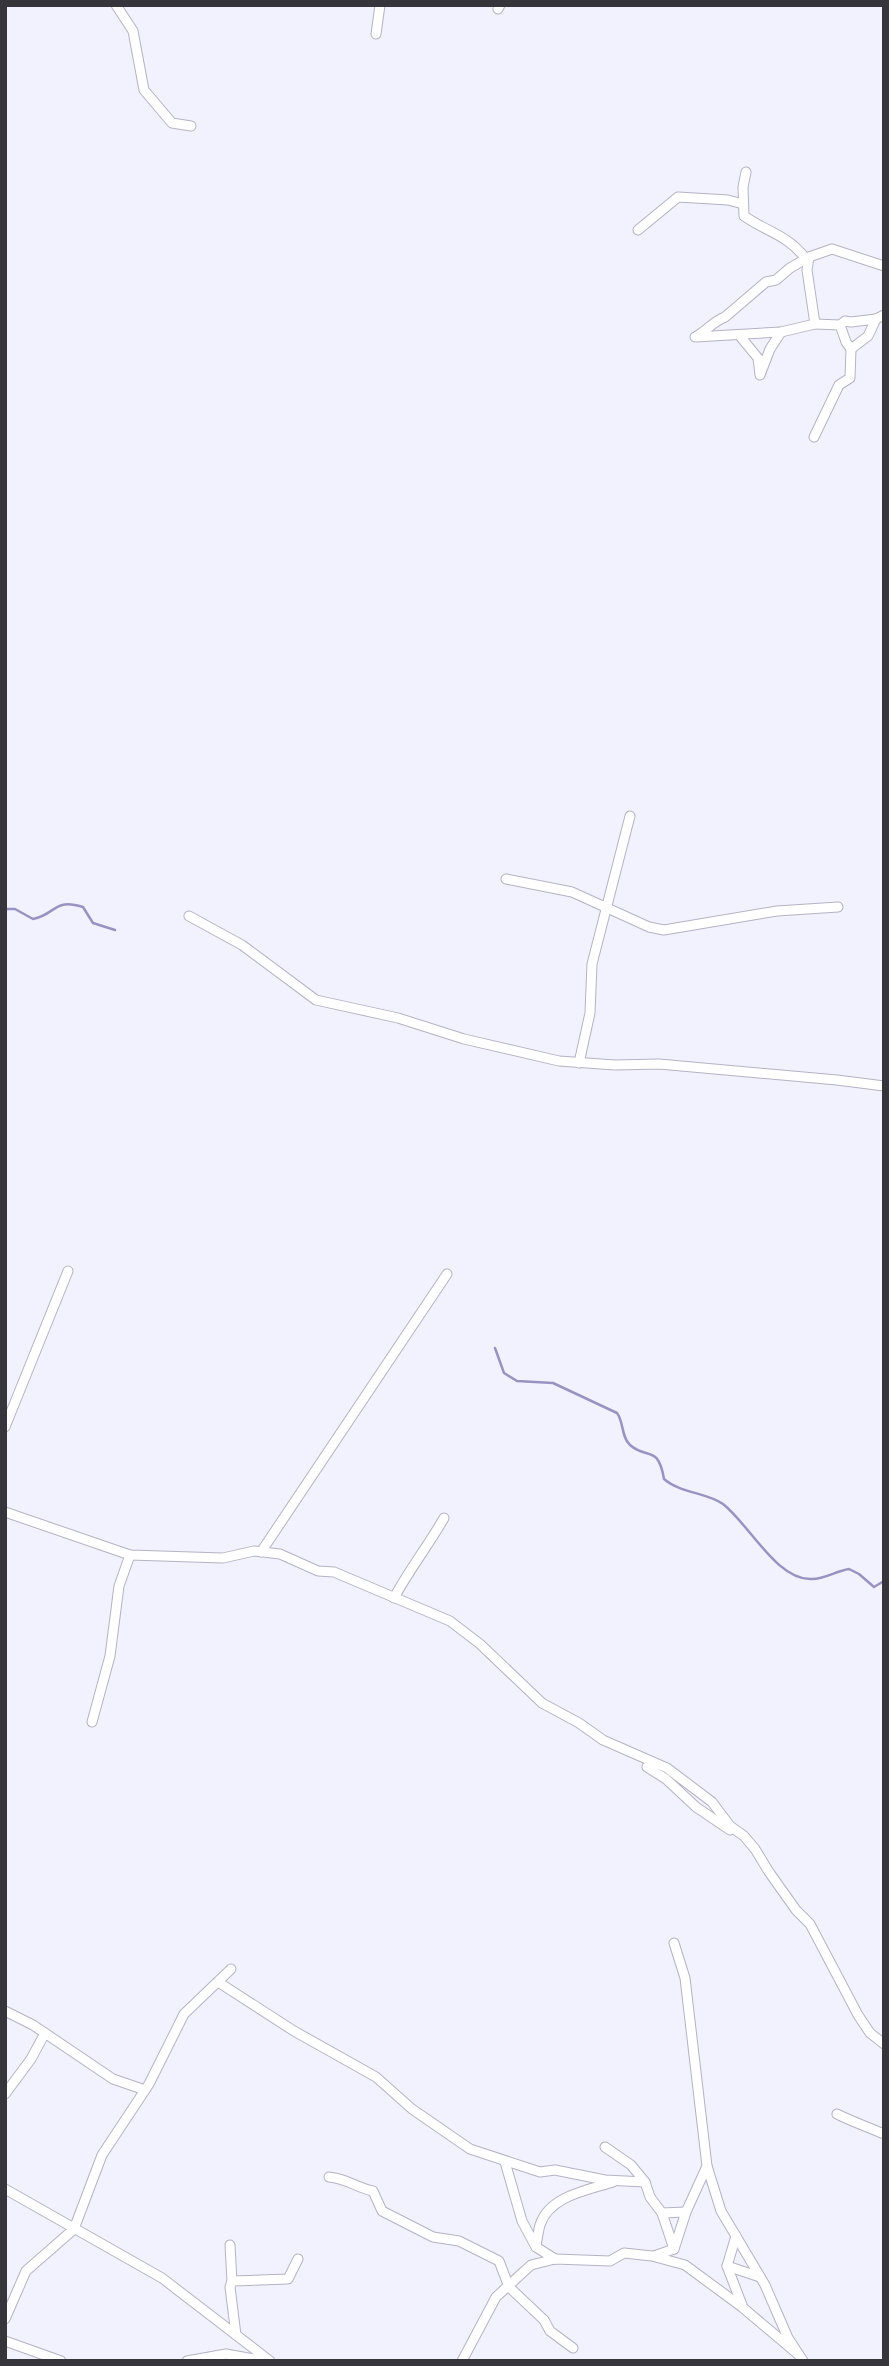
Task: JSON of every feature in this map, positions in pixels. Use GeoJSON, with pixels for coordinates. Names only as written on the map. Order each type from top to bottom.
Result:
{"type":"FeatureCollection","features":[{"type":"Feature","properties":{"kind":"street"},"geometry":{"type":"LineString","coordinates":[[116,5],[133,31],[144,90],[173,123],[191,126]]}},
{"type":"Feature","properties":{"kind":"street"},"geometry":{"type":"LineString","coordinates":[[376,34],[380,5]]}},
{"type":"Feature","properties":{"kind":"street"},"geometry":{"type":"LineString","coordinates":[[746,172],[744,216],[771,232],[783,235],[807,258],[815,324]]}},
{"type":"Feature","properties":{"kind":"street"},"geometry":{"type":"LineString","coordinates":[[638,230],[678,197],[728,200],[743,204]]}},
{"type":"Feature","properties":{"kind":"street"},"geometry":{"type":"LineString","coordinates":[[880,317],[845,321],[840,325],[815,324],[781,332],[695,337],[713,327],[717,320],[725,317],[766,282],[776,281],[807,258],[832,249],[884,266]]}},
{"type":"Feature","properties":{"kind":"street"},"geometry":{"type":"LineString","coordinates":[[852,349],[868,336],[880,317]]}},
{"type":"Feature","properties":{"kind":"street"},"geometry":{"type":"LineString","coordinates":[[814,437],[839,385],[850,378],[852,349],[846,342],[840,325]]}},
{"type":"Feature","properties":{"kind":"street"},"geometry":{"type":"LineString","coordinates":[[739,334],[758,358],[760,375],[770,349],[781,332]]}},
{"type":"Feature","properties":{"kind":"street"},"geometry":{"type":"LineString","coordinates":[[579,1063],[590,1013],[592,964],[630,816]]}},
{"type":"Feature","properties":{"kind":"street"},"geometry":{"type":"LineString","coordinates":[[506,879],[572,892],[649,927],[663,930],[777,911],[838,906]]}},
{"type":"Feature","properties":{"kind":"street"},"geometry":{"type":"LineString","coordinates":[[189,916],[242,945],[316,1000],[398,1018],[464,1039],[579,1063],[659,1064],[884,1086]]}},
{"type":"Feature","properties":{"kind":"street"},"geometry":{"type":"LineString","coordinates":[[5,1427],[68,1271]]}},
{"type":"Feature","properties":{"kind":"street"},"geometry":{"type":"LineString","coordinates":[[261,1552],[447,1274]]}},
{"type":"Feature","properties":{"kind":"street"},"geometry":{"type":"LineString","coordinates":[[5,1512],[130,1555],[223,1558],[261,1552],[280,1554],[318,1571],[334,1572],[450,1621],[480,1644],[542,1703],[603,1740],[667,1768],[712,1802],[730,1826],[749,1842],[796,1910],[810,1924],[870,2033],[884,2044]]}},
{"type":"Feature","properties":{"kind":"street"},"geometry":{"type":"LineString","coordinates":[[394,1598],[406,1574],[426,1550],[444,1518]]}},
{"type":"Feature","properties":{"kind":"street"},"geometry":{"type":"LineString","coordinates":[[92,1722],[110,1656],[119,1586],[130,1555]]}},
{"type":"Feature","properties":{"kind":"street"},"geometry":{"type":"LineString","coordinates":[[674,1943],[685,1978],[708,2166],[722,2211],[760,2277],[788,2338],[801,2358]]}},
{"type":"Feature","properties":{"kind":"street"},"geometry":{"type":"LineString","coordinates":[[5,2319],[26,2271],[74,2229],[103,2155],[145,2091],[184,2014],[231,1969]]}},
{"type":"Feature","properties":{"kind":"street"},"geometry":{"type":"LineString","coordinates":[[218,1982],[294,2031],[376,2077],[412,2109],[470,2149],[540,2172],[555,2169],[645,2182]]}},
{"type":"Feature","properties":{"kind":"street"},"geometry":{"type":"LineString","coordinates":[[5,2011],[45,2033],[105,2075],[145,2091]]}},
{"type":"Feature","properties":{"kind":"street"},"geometry":{"type":"LineString","coordinates":[[5,2094],[31,2059],[45,2033]]}},
{"type":"Feature","properties":{"kind":"street"},"geometry":{"type":"LineString","coordinates":[[837,2114],[857,2126],[884,2134]]}},
{"type":"Feature","properties":{"kind":"street"},"geometry":{"type":"LineString","coordinates":[[605,2147],[631,2165],[645,2182],[650,2197],[662,2213],[674,2249]]}},
{"type":"Feature","properties":{"kind":"street"},"geometry":{"type":"LineString","coordinates":[[505,2162],[522,2221],[536,2247],[555,2259]]}},
{"type":"Feature","properties":{"kind":"street"},"geometry":{"type":"LineString","coordinates":[[674,2249],[686,2212],[708,2166]]}},
{"type":"Feature","properties":{"kind":"street"},"geometry":{"type":"LineString","coordinates":[[329,2177],[351,2181],[360,2188],[373,2191],[382,2211],[433,2237],[459,2241],[499,2261],[509,2285],[544,2320],[550,2332],[573,2347]]}},
{"type":"Feature","properties":{"kind":"street"},"geometry":{"type":"LineString","coordinates":[[536,2247],[540,2224],[558,2203],[576,2194],[620,2180]]}},
{"type":"Feature","properties":{"kind":"street"},"geometry":{"type":"LineString","coordinates":[[5,2189],[162,2278],[268,2361]]}},
{"type":"Feature","properties":{"kind":"street"},"geometry":{"type":"LineString","coordinates":[[662,2213],[686,2212]]}},
{"type":"Feature","properties":{"kind":"street"},"geometry":{"type":"LineString","coordinates":[[736,2236],[727,2266],[742,2307]]}},
{"type":"Feature","properties":{"kind":"street"},"geometry":{"type":"LineString","coordinates":[[230,2245],[230,2287],[236,2334]]}},
{"type":"Feature","properties":{"kind":"street"},"geometry":{"type":"LineString","coordinates":[[652,2256],[674,2249]]}},
{"type":"Feature","properties":{"kind":"street"},"geometry":{"type":"LineString","coordinates":[[462,2361],[496,2297],[531,2265],[555,2259],[610,2261],[624,2253],[652,2256],[685,2265],[742,2307],[801,2358]]}},
{"type":"Feature","properties":{"kind":"street"},"geometry":{"type":"LineString","coordinates":[[232,2281],[288,2279],[298,2259]]}},
{"type":"Feature","properties":{"kind":"street"},"geometry":{"type":"LineString","coordinates":[[727,2266],[760,2277]]}},
{"type":"Feature","properties":{"kind":"street"},"geometry":{"type":"LineString","coordinates":[[5,2340],[61,2361]]}},
{"type":"Feature","properties":{"kind":"street"},"geometry":{"type":"LineString","coordinates":[[187,2361],[226,2354],[268,2361]]}},
{"type":"Feature","properties":{"kind":"waterway"},"geometry":{"type":"LineString","coordinates":[[5,909],[15,909],[33,919],[60,906],[73,905],[83,907],[93,923],[115,930]]}},
{"type":"Feature","properties":{"kind":"waterway"},"geometry":{"type":"LineString","coordinates":[[495,1348],[504,1373],[517,1381],[553,1383],[617,1413],[627,1442],[655,1457],[662,1468],[664,1479],[723,1504],[764,1550],[787,1571],[812,1579],[849,1569],[874,1587],[884,1581]]}}]}
